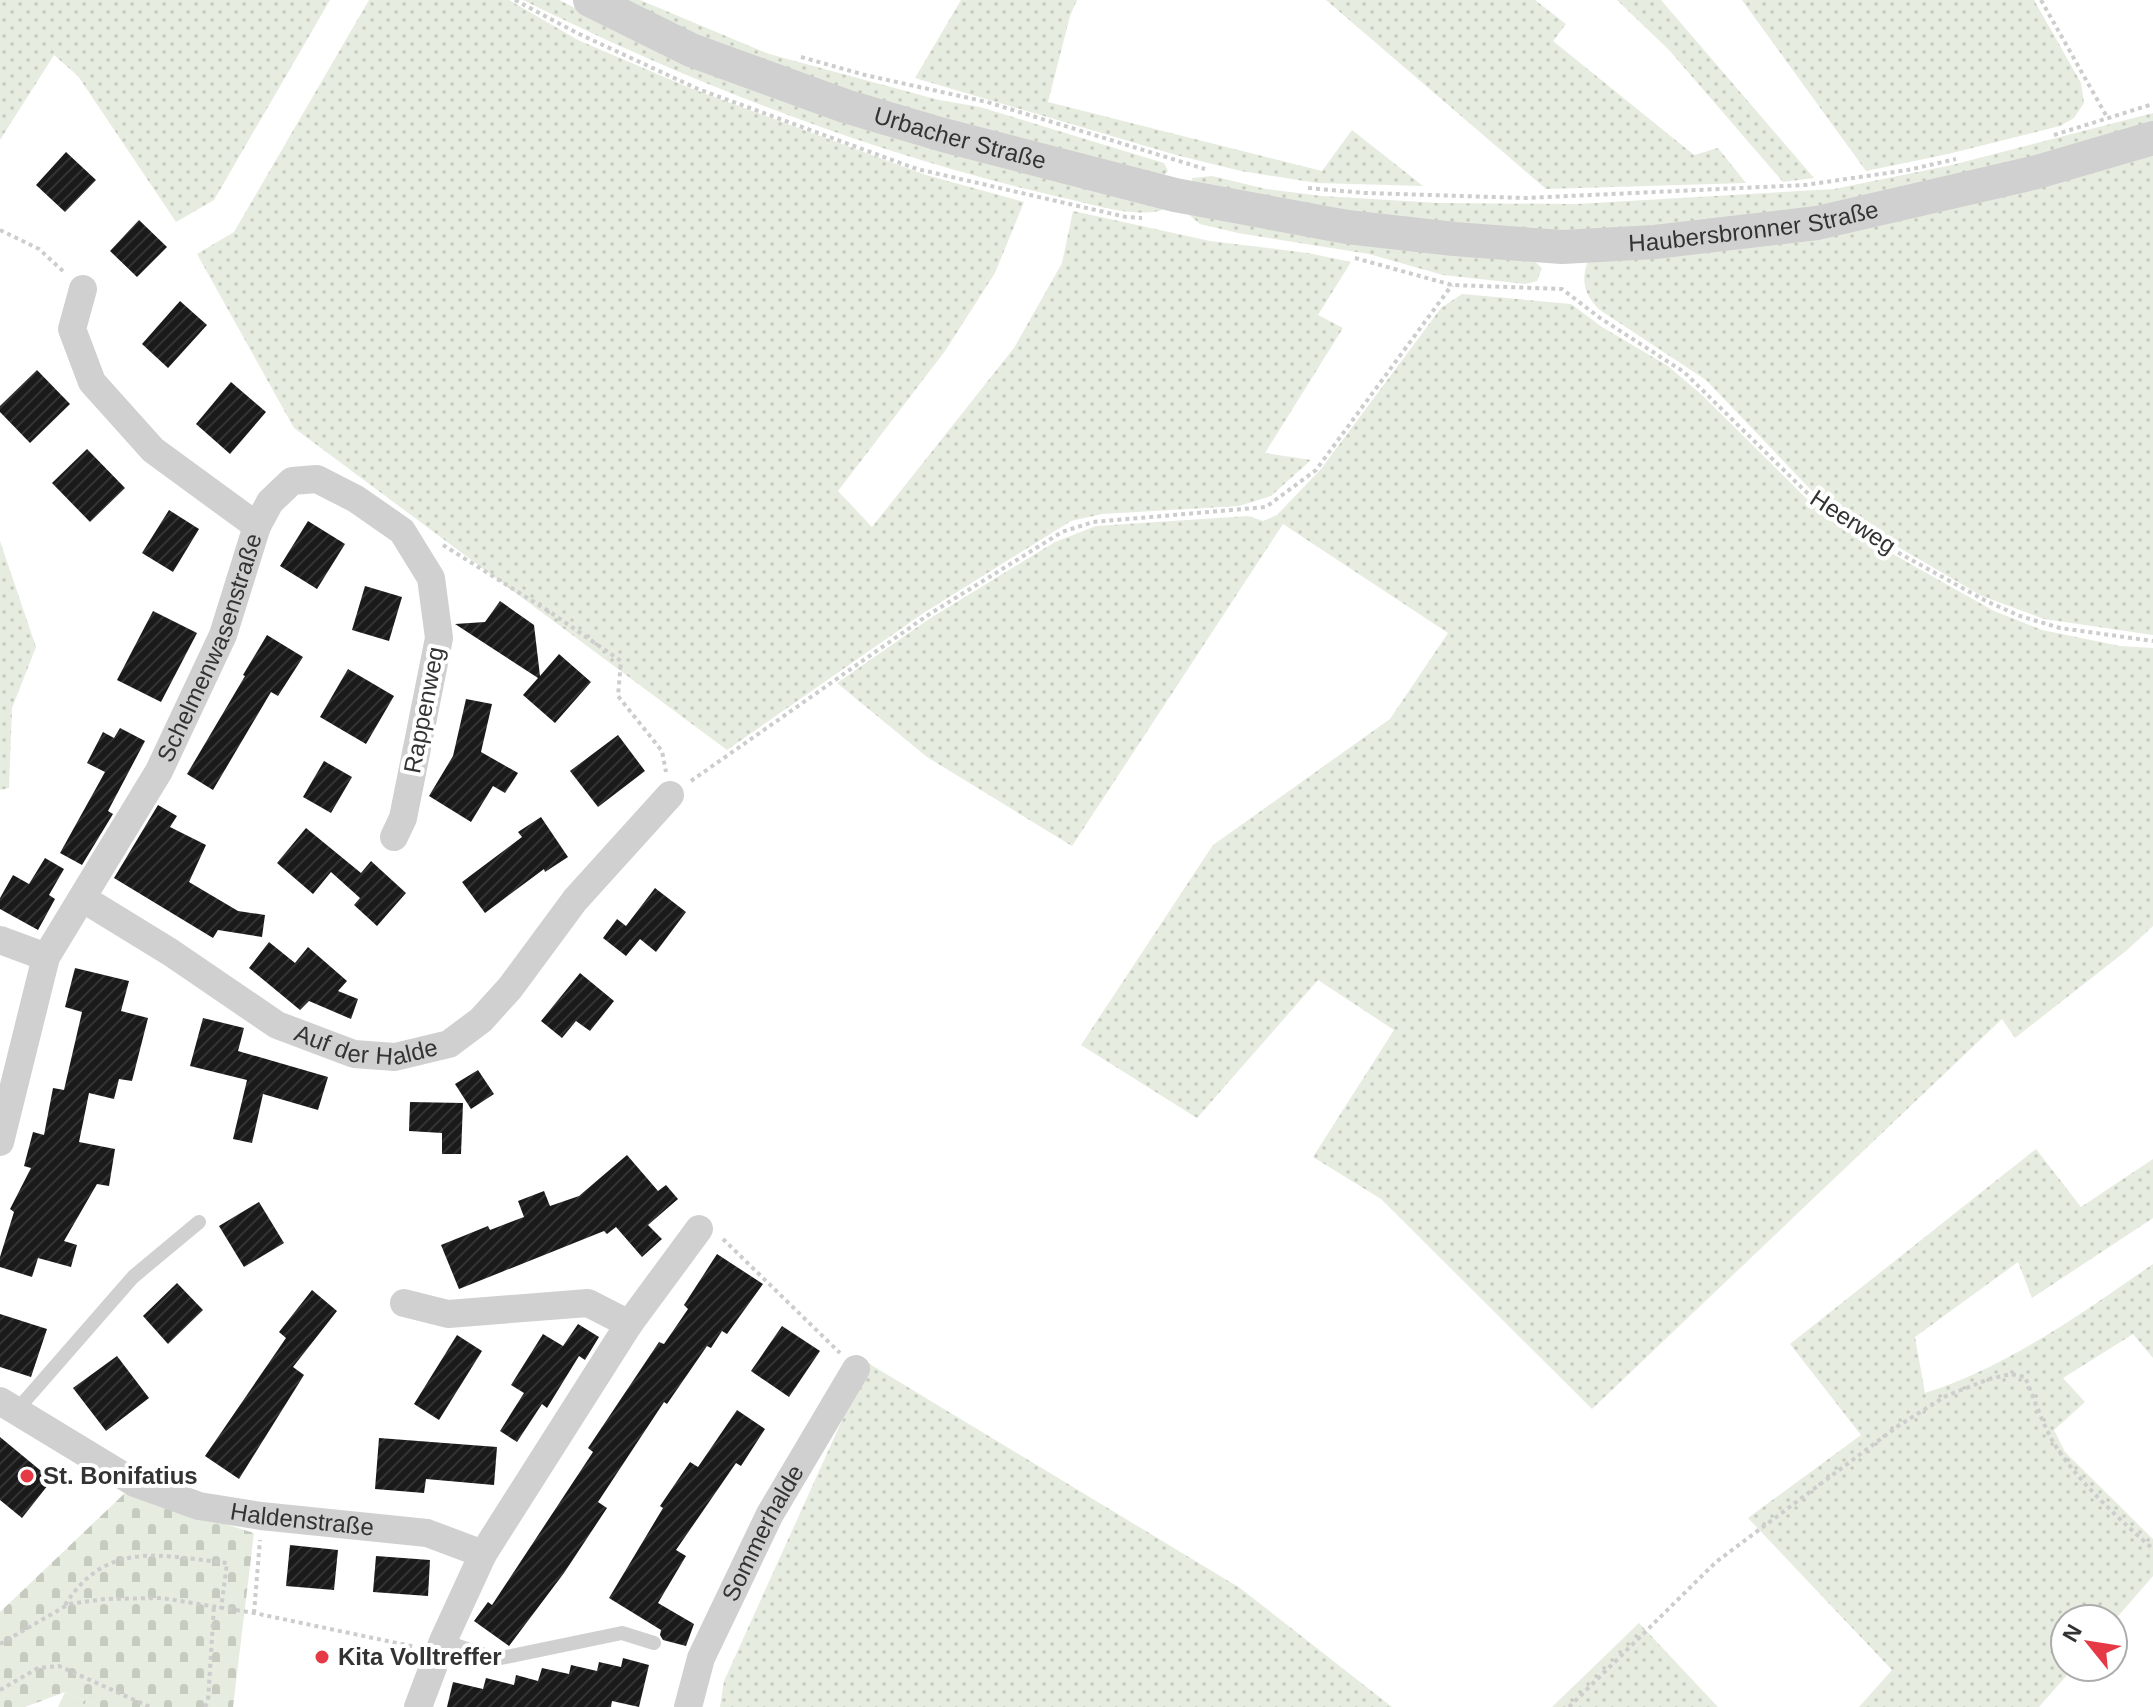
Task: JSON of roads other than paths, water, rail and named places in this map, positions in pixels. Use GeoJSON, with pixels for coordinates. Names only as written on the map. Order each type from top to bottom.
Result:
{"type":"FeatureCollection","features":[{"type":"Feature","properties":{"kind":"street","name":"Urbacher Straße"},"geometry":{"type":"LineString","coordinates":[[590,0],[691,50],[859,110],[1175,195],[1347,227]]}},
{"type":"Feature","properties":{"kind":"street","name":"Haubersbronner Straße"},"geometry":{"type":"LineString","coordinates":[[1347,227],[1562,247],[1655,242],[1817,223],[2037,172],[2153,138]]}},
{"type":"Feature","properties":{"kind":"street","name":"Schelmenwasenstraße"},"geometry":{"type":"LineString","coordinates":[[0,1142],[46,957],[159,771],[223,635],[257,526],[153,450],[92,382],[72,329],[83,289]]}},
{"type":"Feature","properties":{"kind":"street","name":"Rappenweg"},"geometry":{"type":"LineString","coordinates":[[257,526],[270,502],[292,481],[317,479],[356,499],[402,531],[431,578],[439,638],[403,818],[394,837]]}},
{"type":"Feature","properties":{"kind":"street","name":"Auf der Halde"},"geometry":{"type":"LineString","coordinates":[[82,898],[170,952],[277,1025],[354,1054],[395,1057],[449,1044],[481,1020],[510,988],[575,900],[670,795]]}},
{"type":"Feature","properties":{"kind":"street"},"geometry":{"type":"LineString","coordinates":[[0,940],[46,957]]}},
{"type":"Feature","properties":{"kind":"street"},"geometry":{"type":"LineString","coordinates":[[418,1707],[440,1646],[483,1554],[629,1324],[710,1234]]}},
{"type":"Feature","properties":{"kind":"street"},"geometry":{"type":"LineString","coordinates":[[404,1303],[448,1314],[588,1303],[629,1324]]}},
{"type":"Feature","properties":{"kind":"street","name":"Sommerhalde"},"geometry":{"type":"LineString","coordinates":[[688,1707],[701,1658],[770,1514],[856,1369]]}},
{"type":"Feature","properties":{"kind":"street","name":"Haldenstraße"},"geometry":{"type":"LineString","coordinates":[[8,1406],[135,1483],[199,1506],[261,1516],[427,1533],[483,1554]]}},
{"type":"Feature","properties":{"kind":"lane"},"geometry":{"type":"LineString","coordinates":[[8,1406],[133,1277],[199,1222]]}},
{"type":"Feature","properties":{"kind":"lane"},"geometry":{"type":"LineString","coordinates":[[440,1646],[496,1659],[622,1633],[654,1643]]}},
{"type":"Feature","properties":{"kind":"place","name":"St. Bonifatius"},"geometry":{"type":"Point","coordinates":[27,1476]}},
{"type":"Feature","properties":{"kind":"place","name":"Kita Volltreffer"},"geometry":{"type":"Point","coordinates":[322,1657]}}]}
